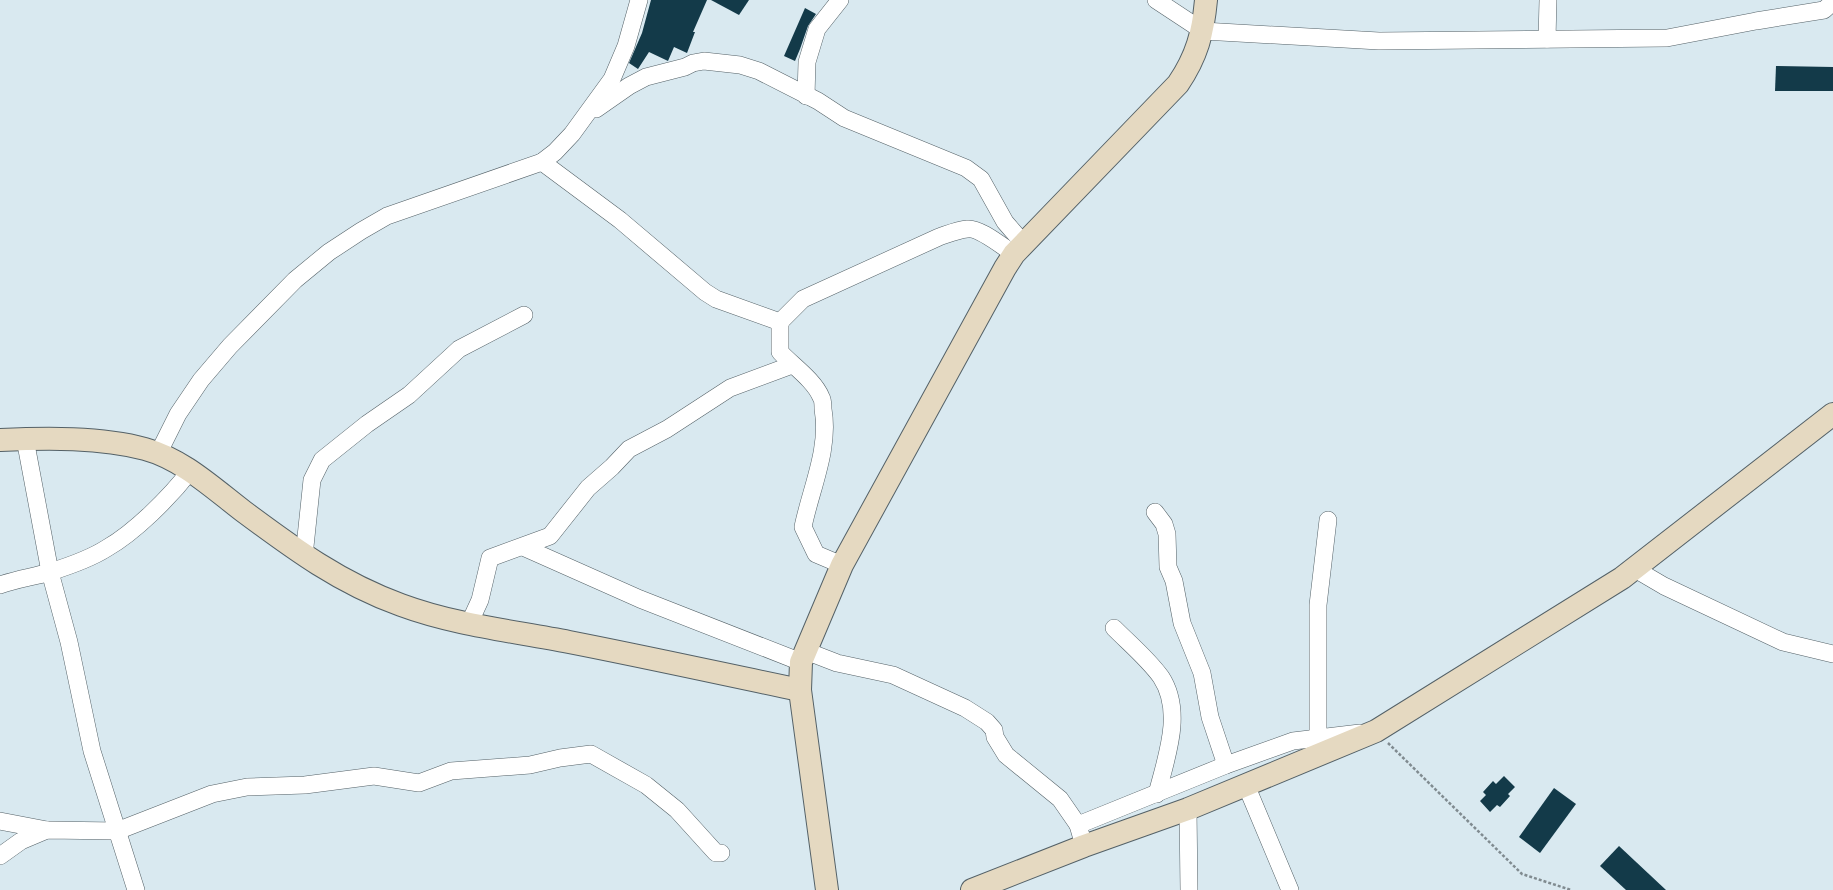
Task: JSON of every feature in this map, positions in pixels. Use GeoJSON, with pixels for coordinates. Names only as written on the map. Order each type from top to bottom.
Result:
{"type":"FeatureCollection","features":[{"type":"Feature","properties":{"kind":"street"},"geometry":{"type":"LineString","coordinates":[[158,454],[178,414],[201,380],[230,346],[295,280],[329,252],[387,216],[542,162],[555,152],[572,134],[612,80],[626,46],[640,0]]}},
{"type":"Feature","properties":{"kind":"street"},"geometry":{"type":"LineString","coordinates":[[806,96],[807,62],[817,29],[840,0]]}},
{"type":"Feature","properties":{"kind":"street"},"geometry":{"type":"LineString","coordinates":[[1156,0],[1203,31],[1379,41],[1667,38],[1830,11]]}},
{"type":"Feature","properties":{"kind":"street"},"geometry":{"type":"LineString","coordinates":[[827,890],[800,690],[804,657],[842,565],[949,368],[1019,249],[1178,84],[1189,68],[1203,31],[1206,0]]}},
{"type":"Feature","properties":{"kind":"street"},"geometry":{"type":"LineString","coordinates":[[1546,39],[1548,0]]}},
{"type":"Feature","properties":{"kind":"street"},"geometry":{"type":"LineString","coordinates":[[584,116],[600,108],[629,86],[646,77],[704,61],[740,65],[752,69],[818,101],[844,118],[976,174],[981,179],[1019,249]]}},
{"type":"Feature","properties":{"kind":"street"},"geometry":{"type":"LineString","coordinates":[[542,162],[620,220],[705,292],[716,299],[780,322]]}},
{"type":"Feature","properties":{"kind":"street"},"geometry":{"type":"LineString","coordinates":[[842,565],[816,554],[803,527],[824,448],[825,421],[821,397],[806,376],[792,365],[780,352],[780,322],[803,298],[939,236],[968,228],[1019,249]]}},
{"type":"Feature","properties":{"kind":"street"},"geometry":{"type":"LineString","coordinates":[[304,556],[312,480],[322,460],[367,424],[409,395],[460,349],[524,315]]}},
{"type":"Feature","properties":{"kind":"street"},"geometry":{"type":"LineString","coordinates":[[469,624],[480,600],[490,558],[550,536],[588,488],[612,467],[629,449],[666,429],[730,388],[792,365]]}},
{"type":"Feature","properties":{"kind":"street"},"geometry":{"type":"LineString","coordinates":[[972,890],[1084,846],[1188,809],[1376,731],[1622,578],[1833,414]]}},
{"type":"Feature","properties":{"kind":"street"},"geometry":{"type":"LineString","coordinates":[[25,439],[50,572],[69,642],[92,751],[136,890]]}},
{"type":"Feature","properties":{"kind":"street"},"geometry":{"type":"LineString","coordinates":[[0,440],[79,440],[115,443],[146,449],[190,471],[304,556],[375,596],[421,612],[469,624],[573,642],[800,690]]}},
{"type":"Feature","properties":{"kind":"street"},"geometry":{"type":"LineString","coordinates":[[0,586],[23,577],[50,572],[107,548],[121,538],[176,490],[190,471]]}},
{"type":"Feature","properties":{"kind":"street"},"geometry":{"type":"LineString","coordinates":[[1155,512],[1164,524],[1167,534],[1168,567],[1174,581],[1182,623],[1202,673],[1210,718],[1226,765]]}},
{"type":"Feature","properties":{"kind":"street"},"geometry":{"type":"LineString","coordinates":[[1318,737],[1318,605],[1328,520]]}},
{"type":"Feature","properties":{"kind":"street"},"geometry":{"type":"LineString","coordinates":[[523,547],[640,598],[804,657],[893,675],[965,708],[987,722],[994,730],[995,737],[1006,755],[1060,799],[1078,825],[1084,846]]}},
{"type":"Feature","properties":{"kind":"street"},"geometry":{"type":"LineString","coordinates":[[1634,569],[1664,586],[1783,642],[1833,654]]}},
{"type":"Feature","properties":{"kind":"street"},"geometry":{"type":"LineString","coordinates":[[1114,628],[1150,663],[1162,678],[1168,697],[1172,717],[1172,732],[1157,794]]}},
{"type":"Feature","properties":{"kind":"street"},"geometry":{"type":"LineString","coordinates":[[1078,825],[1226,765],[1293,741],[1376,731]]}},
{"type":"Feature","properties":{"kind":"street"},"geometry":{"type":"LineString","coordinates":[[0,821],[47,830],[117,831],[212,794],[247,787],[305,785],[374,776],[419,783],[451,771],[530,765],[560,758],[591,754],[646,785],[677,810],[716,852],[721,853]]}},
{"type":"Feature","properties":{"kind":"street"},"geometry":{"type":"LineString","coordinates":[[1246,785],[1290,890]]}},
{"type":"Feature","properties":{"kind":"street"},"geometry":{"type":"LineString","coordinates":[[1188,809],[1190,890]]}},
{"type":"Feature","properties":{"kind":"street"},"geometry":{"type":"LineString","coordinates":[[0,856],[21,841],[47,830]]}},
{"type":"Feature","properties":{"kind":"path"},"geometry":{"type":"LineString","coordinates":[[1376,731],[1522,874],[1571,890]]}},
{"type":"Feature","properties":{"kind":"building"},"geometry":{"type":"Polygon","coordinates":[[[651,0],[707,0],[693,32],[695,32],[687,53],[674,47],[668,61],[649,52],[638,69],[629,63],[642,33],[651,0]]]}},
{"type":"Feature","properties":{"kind":"building"},"geometry":{"type":"Polygon","coordinates":[[[711,0],[749,0],[739,15],[711,0]]]}},
{"type":"Feature","properties":{"kind":"building"},"geometry":{"type":"Polygon","coordinates":[[[805,8],[816,14],[808,26],[795,61],[784,56],[805,8]]]}},
{"type":"Feature","properties":{"kind":"building"},"geometry":{"type":"Polygon","coordinates":[[[1776,66],[1833,67],[1833,91],[1775,91],[1776,66]]]}},
{"type":"Feature","properties":{"kind":"building"},"geometry":{"type":"Polygon","coordinates":[[[1504,776],[1515,787],[1508,794],[1510,796],[1500,807],[1497,805],[1490,812],[1480,801],[1486,795],[1483,792],[1493,781],[1496,784],[1504,776]]]}},
{"type":"Feature","properties":{"kind":"building"},"geometry":{"type":"Polygon","coordinates":[[[1554,788],[1576,804],[1540,853],[1519,837],[1554,788]]]}},
{"type":"Feature","properties":{"kind":"building"},"geometry":{"type":"Polygon","coordinates":[[[1619,846],[1666,890],[1626,890],[1600,866],[1619,846]]]}}]}
